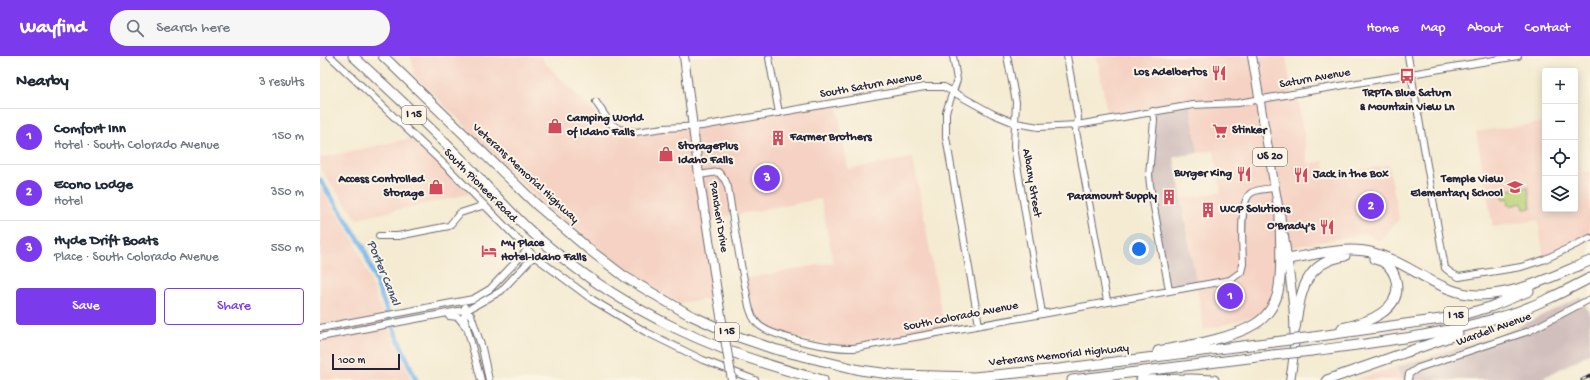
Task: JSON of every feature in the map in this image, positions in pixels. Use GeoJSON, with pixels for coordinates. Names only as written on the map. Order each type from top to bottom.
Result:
{"type":"FeatureCollection","features":[{"type":"Feature","properties":{"kind":"highway","name":"I 15"},"geometry":{"type":"LineString","coordinates":[[353,56],[461,159],[543,242],[597,283],[647,314],[716,347],[773,367],[823,380]]}},
{"type":"Feature","properties":{"kind":"highway","name":"Veterans Memorial Highway"},"geometry":{"type":"LineString","coordinates":[[383,56],[537,204],[590,251],[625,277],[688,314],[736,336],[774,349],[860,370],[904,375],[974,377],[1059,369],[1274,342],[1313,335],[1431,322],[1490,307],[1541,286],[1590,262]]}},
{"type":"Feature","properties":{"kind":"highway"},"geometry":{"type":"LineString","coordinates":[[1059,369],[1199,342],[1238,332],[1257,324],[1269,311],[1278,293],[1280,272],[1280,216]]}},
{"type":"Feature","properties":{"kind":"highway"},"geometry":{"type":"LineString","coordinates":[[1287,259],[1350,251],[1367,251],[1387,258],[1450,290],[1479,295],[1513,291],[1590,262]]}},
{"type":"Feature","properties":{"kind":"highway"},"geometry":{"type":"LineString","coordinates":[[1295,328],[1302,289],[1316,268],[1325,262],[1343,256],[1356,255],[1380,260],[1389,266],[1395,277],[1397,290],[1395,298],[1382,314],[1364,322],[1313,335]]}},
{"type":"Feature","properties":{"kind":"highway","name":"Veterans Memorial Highway"},"geometry":{"type":"LineString","coordinates":[[1072,380],[1403,339],[1447,331],[1508,315],[1590,278]]}},
{"type":"Feature","properties":{"kind":"highway"},"geometry":{"type":"LineString","coordinates":[[1327,380],[1508,315]]}},
{"type":"Feature","properties":{"kind":"highway"},"geometry":{"type":"LineString","coordinates":[[1141,380],[1214,380]]}},
{"type":"Feature","properties":{"kind":"main road","name":"Pancheri Drive"},"geometry":{"type":"LineString","coordinates":[[684,56],[699,174],[732,380]]}},
{"type":"Feature","properties":{"kind":"main road","name":"US 20"},"geometry":{"type":"LineString","coordinates":[[1252,56],[1276,188],[1287,259]]}},
{"type":"Feature","properties":{"kind":"main road"},"geometry":{"type":"LineString","coordinates":[[1287,259],[1295,328],[1290,380]]}},
{"type":"Feature","properties":{"kind":"street","name":"South Pioneer Road"},"geometry":{"type":"LineString","coordinates":[[330,56],[485,205],[534,256],[593,300],[646,332],[703,360],[755,380]]}},
{"type":"Feature","properties":{"kind":"street"},"geometry":{"type":"LineString","coordinates":[[953,56],[957,80],[946,112],[946,137],[979,325]]}},
{"type":"Feature","properties":{"kind":"street","name":"Albany Street"},"geometry":{"type":"LineString","coordinates":[[1007,56],[1016,102],[1014,147],[1042,313]]}},
{"type":"Feature","properties":{"kind":"street"},"geometry":{"type":"LineString","coordinates":[[1067,56],[1078,118],[1076,132],[1107,301]]}},
{"type":"Feature","properties":{"kind":"street"},"geometry":{"type":"LineString","coordinates":[[1408,56],[1444,268],[1459,277],[1521,267],[1542,260],[1590,238]]}},
{"type":"Feature","properties":{"kind":"street","name":"Saturn Avenue"},"geometry":{"type":"LineString","coordinates":[[1259,100],[1497,57],[1518,56]]}},
{"type":"Feature","properties":{"kind":"street"},"geometry":{"type":"LineString","coordinates":[[769,58],[779,113]]}},
{"type":"Feature","properties":{"kind":"street","name":"South Saturn Avenue"},"geometry":{"type":"LineString","coordinates":[[596,102],[610,123],[628,132],[694,127],[925,87],[944,87],[975,105],[1015,123],[1055,127],[1077,125],[1193,104],[1238,103],[1259,100]]}},
{"type":"Feature","properties":{"kind":"street"},"geometry":{"type":"LineString","coordinates":[[1153,112],[1154,120],[1149,175],[1169,290]]}},
{"type":"Feature","properties":{"kind":"street","name":"South Colorado Avenue"},"geometry":{"type":"LineString","coordinates":[[699,174],[718,172],[726,180],[752,315],[756,323],[764,329],[778,334],[827,347],[854,348],[1107,301],[1230,280],[1237,277],[1241,272],[1243,264],[1243,215],[1246,198],[1256,191],[1276,188]]}},
{"type":"Feature","properties":{"kind":"street"},"geometry":{"type":"LineString","coordinates":[[380,236],[398,236],[449,226],[460,213],[485,205]]}},
{"type":"Feature","properties":{"kind":"street"},"geometry":{"type":"LineString","coordinates":[[320,328],[463,302],[477,297],[490,289],[527,250]]}},
{"type":"Feature","properties":{"kind":"street"},"geometry":{"type":"LineString","coordinates":[[320,337],[466,311],[501,291],[534,256]]}},
{"type":"Feature","properties":{"kind":"street","name":"Wardell Avenue"},"geometry":{"type":"LineString","coordinates":[[1408,380],[1409,374],[1418,368],[1529,331],[1590,299]]}},
{"type":"Feature","properties":{"kind":"street"},"geometry":{"type":"LineString","coordinates":[[463,302],[466,311],[470,314],[489,380]]}},
{"type":"Feature","properties":{"kind":"street"},"geometry":{"type":"LineString","coordinates":[[466,311],[464,316],[481,380]]}},
{"type":"Feature","properties":{"kind":"street"},"geometry":{"type":"LineString","coordinates":[[439,316],[457,317],[462,320],[469,332]]}},
{"type":"Feature","properties":{"kind":"shaded area"},"geometry":{"type":"Polygon","coordinates":[[[411,56],[542,56],[543,61],[611,129],[627,136],[837,103],[848,169],[913,158],[945,332],[854,348],[778,335],[756,323],[744,279],[833,262],[821,199],[706,220],[718,298],[678,303],[621,267],[549,209],[415,76],[411,56]]]}},
{"type":"Feature","properties":{"kind":"shaded area"},"geometry":{"type":"Polygon","coordinates":[[[1097,56],[1286,56],[1292,94],[1297,93],[1308,164],[1323,161],[1327,175],[1389,165],[1399,219],[1380,241],[1367,234],[1280,249],[1269,302],[1260,315],[1204,330],[1183,199],[1221,192],[1214,151],[1198,153],[1190,105],[1108,120],[1097,56]]]}},
{"type":"Feature","properties":{"kind":"shaded area"},"geometry":{"type":"Polygon","coordinates":[[[1190,105],[1198,153],[1174,157],[1197,286],[1169,290],[1150,185],[1153,111],[1190,105]]]}},
{"type":"Feature","properties":{"kind":"shaded area","name":"Temple View Elementary School"},"geometry":{"type":"Polygon","coordinates":[[[1542,122],[1542,212],[1578,212],[1578,163],[1580,173],[1590,172],[1590,238],[1544,259],[1538,220],[1493,227],[1476,132],[1542,122]]]}},
{"type":"Feature","properties":{"kind":"shaded area"},"geometry":{"type":"Polygon","coordinates":[[[413,138],[470,194],[357,219],[320,169],[320,158],[413,138]]]}},
{"type":"Feature","properties":{"kind":"shaded area"},"geometry":{"type":"Polygon","coordinates":[[[320,187],[356,244],[389,329],[411,380],[320,380],[320,187]]]}},
{"type":"Feature","properties":{"kind":"shaded area"},"geometry":{"type":"Polygon","coordinates":[[[1581,297],[1590,315],[1590,353],[1539,380],[1404,380],[1396,367],[1500,335],[1581,297]]]}},
{"type":"Feature","properties":{"kind":"shaded area"},"geometry":{"type":"Polygon","coordinates":[[[1396,367],[1404,380],[1354,380],[1396,367]]]}},
{"type":"Feature","properties":{"kind":"green space"},"geometry":{"type":"Polygon","coordinates":[[[1528,187],[1531,208],[1524,209],[1522,203],[1509,206],[1508,198],[1503,199],[1501,191],[1528,187]]]}},
{"type":"Feature","properties":{"kind":"waterway","name":"Porter Canal"},"geometry":{"type":"LineString","coordinates":[[320,180],[363,246],[394,330],[416,380]]}},
{"type":"Feature","properties":{"kind":"railway"},"geometry":{"type":"LineString","coordinates":[[1582,380],[1590,376]]}},
{"type":"Feature","properties":{"kind":"place","name":"Los Adelbertos"},"geometry":{"type":"Point","coordinates":[1219,73]}},
{"type":"Feature","properties":{"kind":"place","name":"TRPTA Blue Saturn & Mountain View Ln"},"geometry":{"type":"Point","coordinates":[1407,76]}},
{"type":"Feature","properties":{"kind":"place","name":"Camping World of Idaho Falls"},"geometry":{"type":"Point","coordinates":[555,126]}},
{"type":"Feature","properties":{"kind":"place","name":"Stinker"},"geometry":{"type":"Point","coordinates":[1220,131]}},
{"type":"Feature","properties":{"kind":"place","name":"Farmer Brothers"},"geometry":{"type":"Point","coordinates":[778,138]}},
{"type":"Feature","properties":{"kind":"place","name":"StoragePlus Idaho Falls"},"geometry":{"type":"Point","coordinates":[666,154]}},
{"type":"Feature","properties":{"kind":"place","name":"Burger King"},"geometry":{"type":"Point","coordinates":[1244,174]}},
{"type":"Feature","properties":{"kind":"place","name":"Jack in the Box"},"geometry":{"type":"Point","coordinates":[1301,175]}},
{"type":"Feature","properties":{"kind":"place","name":"Hyde Drift Boats"},"geometry":{"type":"Point","coordinates":[767,178]}},
{"type":"Feature","properties":{"kind":"place","name":"Access Controlled Storage"},"geometry":{"type":"Point","coordinates":[436,187]}},
{"type":"Feature","properties":{"kind":"place","name":"Temple View Elementary School"},"geometry":{"type":"Point","coordinates":[1515,187]}},
{"type":"Feature","properties":{"kind":"place","name":"Paramount Supply"},"geometry":{"type":"Point","coordinates":[1169,197]}},
{"type":"Feature","properties":{"kind":"place","name":"Econo Lodge"},"geometry":{"type":"Point","coordinates":[1371,206]}},
{"type":"Feature","properties":{"kind":"place","name":"WCP Solutions"},"geometry":{"type":"Point","coordinates":[1208,210]}},
{"type":"Feature","properties":{"kind":"place","name":"O'Brady's"},"geometry":{"type":"Point","coordinates":[1327,227]}},
{"type":"Feature","properties":{"kind":"place","name":"My Place Hotel-Idaho Falls"},"geometry":{"type":"Point","coordinates":[489,251]}},
{"type":"Feature","properties":{"kind":"place","name":"Comfort Inn"},"geometry":{"type":"Point","coordinates":[1230,296]}}]}
